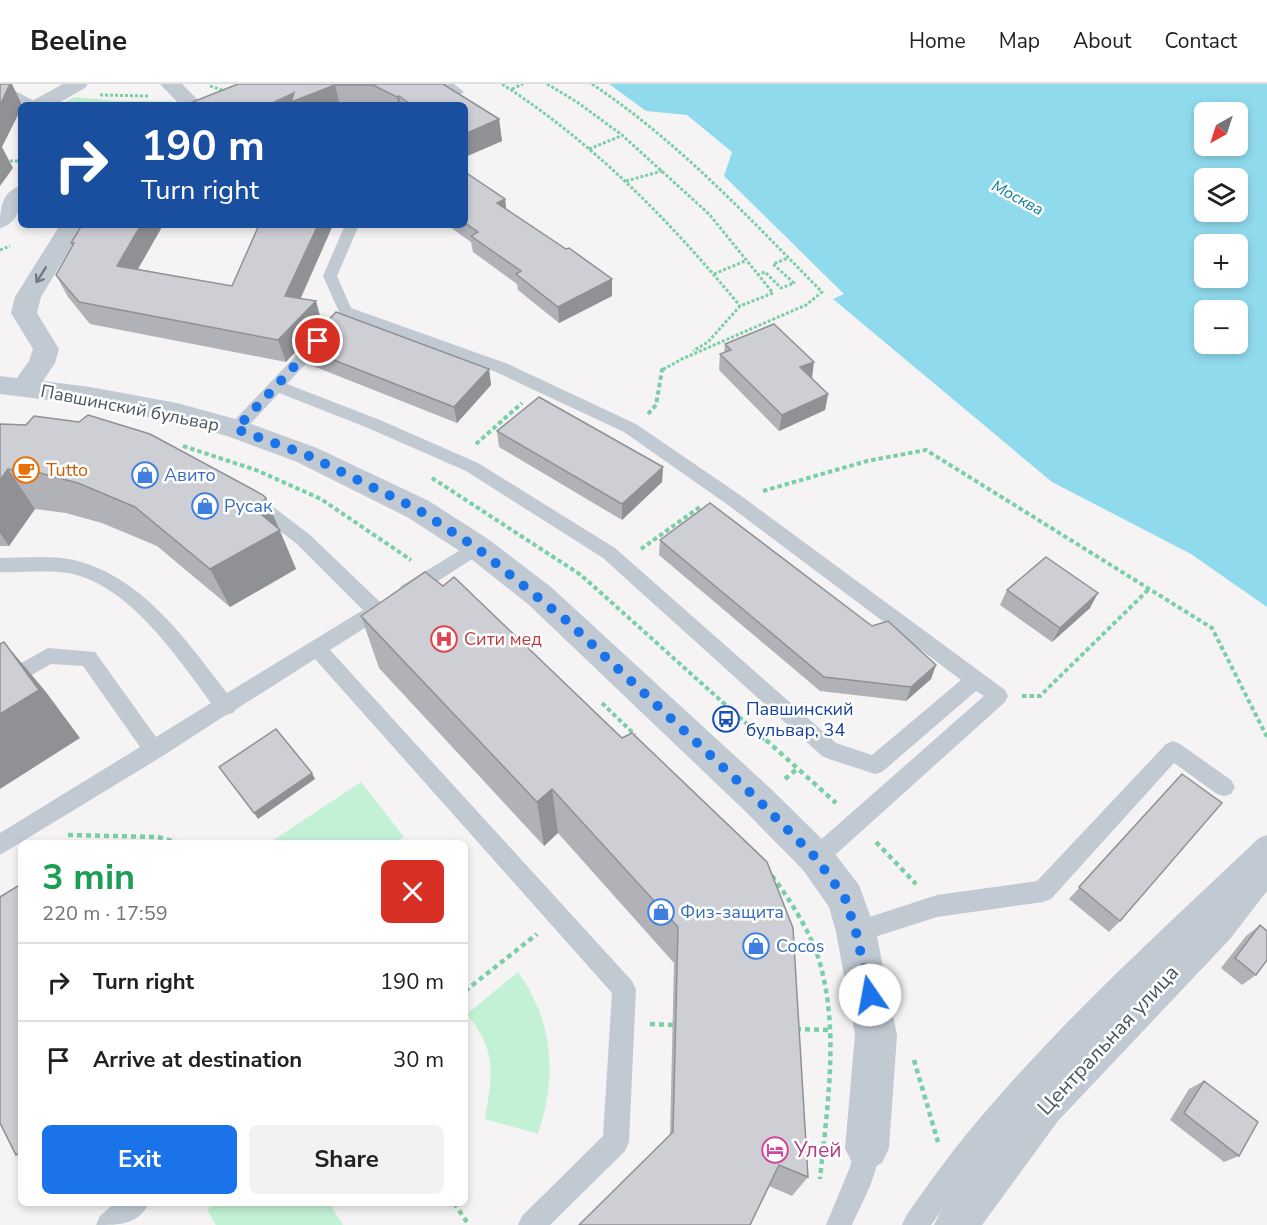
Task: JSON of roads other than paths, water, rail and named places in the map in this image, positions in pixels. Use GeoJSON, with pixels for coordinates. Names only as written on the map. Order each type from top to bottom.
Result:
{"type":"FeatureCollection","features":[{"type":"Feature","properties":{"kind":"street"},"geometry":{"type":"LineString","coordinates":[[43,102],[75,86]]}},
{"type":"Feature","properties":{"kind":"street"},"geometry":{"type":"LineString","coordinates":[[0,221],[18,197]]}},
{"type":"Feature","properties":{"kind":"street"},"geometry":{"type":"LineString","coordinates":[[12,386],[42,363],[46,349],[24,313],[28,297],[70,228]]}},
{"type":"Feature","properties":{"kind":"street","name":"Павшинский бульвар"},"geometry":{"type":"LineString","coordinates":[[12,386],[90,396],[177,413],[236,429],[307,455],[417,509],[477,548],[540,596],[816,858],[845,898],[856,932],[876,1035],[867,1148]]}},
{"type":"Feature","properties":{"kind":"street","name":"Центральная улица"},"geometry":{"type":"LineString","coordinates":[[957,1225],[970,1201],[1043,1106],[1216,926],[1267,861]]}},
{"type":"Feature","properties":{"kind":"lane"},"geometry":{"type":"LineString","coordinates":[[445,84],[458,92]]}},
{"type":"Feature","properties":{"kind":"lane"},"geometry":{"type":"LineString","coordinates":[[0,91],[30,102]]}},
{"type":"Feature","properties":{"kind":"lane"},"geometry":{"type":"LineString","coordinates":[[338,320],[330,276],[351,228]]}},
{"type":"Feature","properties":{"kind":"lane"},"geometry":{"type":"LineString","coordinates":[[338,320],[502,368],[630,428],[727,496],[998,696],[816,858]]}},
{"type":"Feature","properties":{"kind":"lane"},"geometry":{"type":"LineString","coordinates":[[236,429],[338,320]]}},
{"type":"Feature","properties":{"kind":"lane"},"geometry":{"type":"LineString","coordinates":[[277,386],[374,424],[457,461],[501,486],[621,563],[829,750],[875,765],[975,680]]}},
{"type":"Feature","properties":{"kind":"lane"},"geometry":{"type":"LineString","coordinates":[[238,493],[258,504],[303,539],[377,611]]}},
{"type":"Feature","properties":{"kind":"lane"},"geometry":{"type":"LineString","coordinates":[[0,845],[477,548]]}},
{"type":"Feature","properties":{"kind":"lane"},"geometry":{"type":"LineString","coordinates":[[0,565],[74,567],[114,584],[173,639],[226,706]]}},
{"type":"Feature","properties":{"kind":"lane"},"geometry":{"type":"LineString","coordinates":[[318,649],[624,990],[616,1142],[531,1225]]}},
{"type":"Feature","properties":{"kind":"lane"},"geometry":{"type":"LineString","coordinates":[[0,685],[48,656],[88,658],[154,751]]}},
{"type":"Feature","properties":{"kind":"lane"},"geometry":{"type":"LineString","coordinates":[[856,932],[937,906],[1043,891],[1173,750],[1224,787]]}},
{"type":"Feature","properties":{"kind":"lane"},"geometry":{"type":"LineString","coordinates":[[915,1225],[947,1176],[1021,1089],[1101,1005],[1267,845]]}},
{"type":"Feature","properties":{"kind":"lane"},"geometry":{"type":"LineString","coordinates":[[839,1225],[863,1168],[867,1148]]}},
{"type":"Feature","properties":{"kind":"lane"},"geometry":{"type":"LineString","coordinates":[[109,1225],[132,1206]]}},
{"type":"Feature","properties":{"kind":"water","name":"Москва"},"geometry":{"type":"Polygon","coordinates":[[[609,84],[1267,84],[1267,607],[1191,554],[1052,482],[833,299],[844,294],[724,176],[732,152],[687,115],[646,111],[609,84]]]}},
{"type":"Feature","properties":{"kind":"place","name":"Tutto"},"geometry":{"type":"Point","coordinates":[26,470]}},
{"type":"Feature","properties":{"kind":"place","name":"Авито"},"geometry":{"type":"Point","coordinates":[145,475]}},
{"type":"Feature","properties":{"kind":"place","name":"Русак"},"geometry":{"type":"Point","coordinates":[205,506]}},
{"type":"Feature","properties":{"kind":"place","name":"Сити мед"},"geometry":{"type":"Point","coordinates":[444,639]}},
{"type":"Feature","properties":{"kind":"place","name":"Павшинский бульвар, 34"},"geometry":{"type":"Point","coordinates":[726,719]}},
{"type":"Feature","properties":{"kind":"place","name":"Физ-защита"},"geometry":{"type":"Point","coordinates":[661,912]}},
{"type":"Feature","properties":{"kind":"place","name":"Cocos"},"geometry":{"type":"Point","coordinates":[756,946]}},
{"type":"Feature","properties":{"kind":"place","name":"Улей"},"geometry":{"type":"Point","coordinates":[775,1150]}}]}
